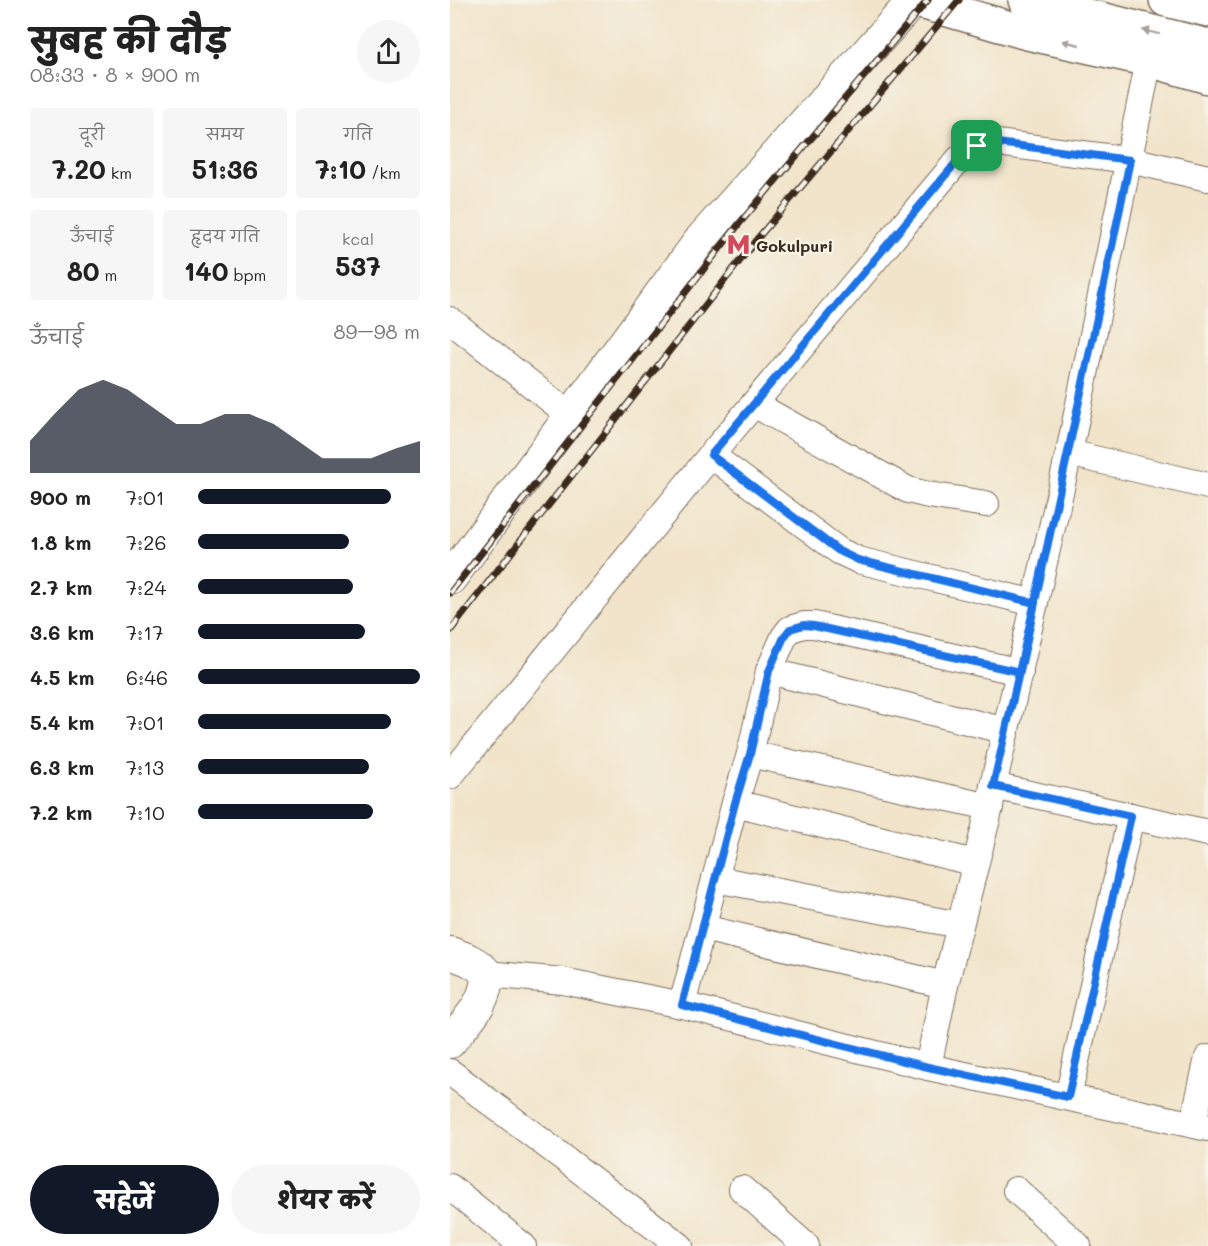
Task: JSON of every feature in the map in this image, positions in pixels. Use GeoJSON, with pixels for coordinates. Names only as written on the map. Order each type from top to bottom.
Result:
{"type":"FeatureCollection","features":[{"type":"Feature","properties":{"kind":"main road"},"geometry":{"type":"LineString","coordinates":[[914,0],[1027,33],[1149,60],[1208,77]]}},
{"type":"Feature","properties":{"kind":"main road"},"geometry":{"type":"LineString","coordinates":[[1025,0],[1208,46]]}},
{"type":"Feature","properties":{"kind":"main road"},"geometry":{"type":"LineString","coordinates":[[1166,0],[1208,10]]}},
{"type":"Feature","properties":{"kind":"street"},"geometry":{"type":"LineString","coordinates":[[450,579],[701,239],[914,0]]}},
{"type":"Feature","properties":{"kind":"street"},"geometry":{"type":"LineString","coordinates":[[928,1067],[945,985],[992,797],[1069,453],[1149,60]]}},
{"type":"Feature","properties":{"kind":"street"},"geometry":{"type":"LineString","coordinates":[[450,776],[711,455],[959,159],[977,146],[997,143],[1130,160],[1208,178]]}},
{"type":"Feature","properties":{"kind":"street"},"geometry":{"type":"LineString","coordinates":[[450,320],[571,416]]}},
{"type":"Feature","properties":{"kind":"street"},"geometry":{"type":"LineString","coordinates":[[754,404],[908,490],[986,504]]}},
{"type":"Feature","properties":{"kind":"street"},"geometry":{"type":"LineString","coordinates":[[1069,453],[1208,486]]}},
{"type":"Feature","properties":{"kind":"street"},"geometry":{"type":"LineString","coordinates":[[711,455],[839,551],[858,560],[1035,603]]}},
{"type":"Feature","properties":{"kind":"street"},"geometry":{"type":"LineString","coordinates":[[682,1005],[750,754],[769,671],[790,629],[804,625],[1020,672]]}},
{"type":"Feature","properties":{"kind":"street"},"geometry":{"type":"LineString","coordinates":[[769,671],[1006,731]]}},
{"type":"Feature","properties":{"kind":"street"},"geometry":{"type":"LineString","coordinates":[[750,754],[992,797],[1131,816],[1208,833]]}},
{"type":"Feature","properties":{"kind":"street"},"geometry":{"type":"LineString","coordinates":[[735,803],[975,863]]}},
{"type":"Feature","properties":{"kind":"street"},"geometry":{"type":"LineString","coordinates":[[1068,1097],[1131,816]]}},
{"type":"Feature","properties":{"kind":"street"},"geometry":{"type":"LineString","coordinates":[[715,879],[960,925]]}},
{"type":"Feature","properties":{"kind":"street"},"geometry":{"type":"LineString","coordinates":[[703,928],[945,985]]}},
{"type":"Feature","properties":{"kind":"street"},"geometry":{"type":"LineString","coordinates":[[450,953],[471,960],[487,974],[487,988],[482,1000],[450,1042]]}},
{"type":"Feature","properties":{"kind":"street"},"geometry":{"type":"LineString","coordinates":[[487,974],[563,981],[682,1005],[928,1067],[1200,1126],[1208,1058]]}},
{"type":"Feature","properties":{"kind":"street"},"geometry":{"type":"LineString","coordinates":[[450,1072],[680,1246]]}},
{"type":"Feature","properties":{"kind":"street"},"geometry":{"type":"LineString","coordinates":[[450,1187],[523,1246]]}},
{"type":"Feature","properties":{"kind":"street"},"geometry":{"type":"LineString","coordinates":[[742,1189],[806,1246]]}},
{"type":"Feature","properties":{"kind":"street"},"geometry":{"type":"LineString","coordinates":[[1016,1190],[1078,1246]]}},
{"type":"Feature","properties":{"kind":"railway"},"geometry":{"type":"LineString","coordinates":[[450,593],[739,224],[928,0]]}},
{"type":"Feature","properties":{"kind":"railway"},"geometry":{"type":"LineString","coordinates":[[450,631],[757,239],[959,0]]}},
{"type":"Feature","properties":{"kind":"place","name":"Gokulpuri"},"geometry":{"type":"Point","coordinates":[738,245]}},
{"type":"Feature","properties":{"kind":"route"},"geometry":{"type":"LineString","coordinates":[[977,146],[959,159],[711,455],[839,551],[858,560],[1035,603],[1020,672],[814,626],[804,625],[790,629],[769,671],[750,754],[682,1005],[928,1067],[1068,1097],[1131,816],[993,786],[1020,672],[1069,453],[1130,160],[997,143],[977,146]]}}]}
